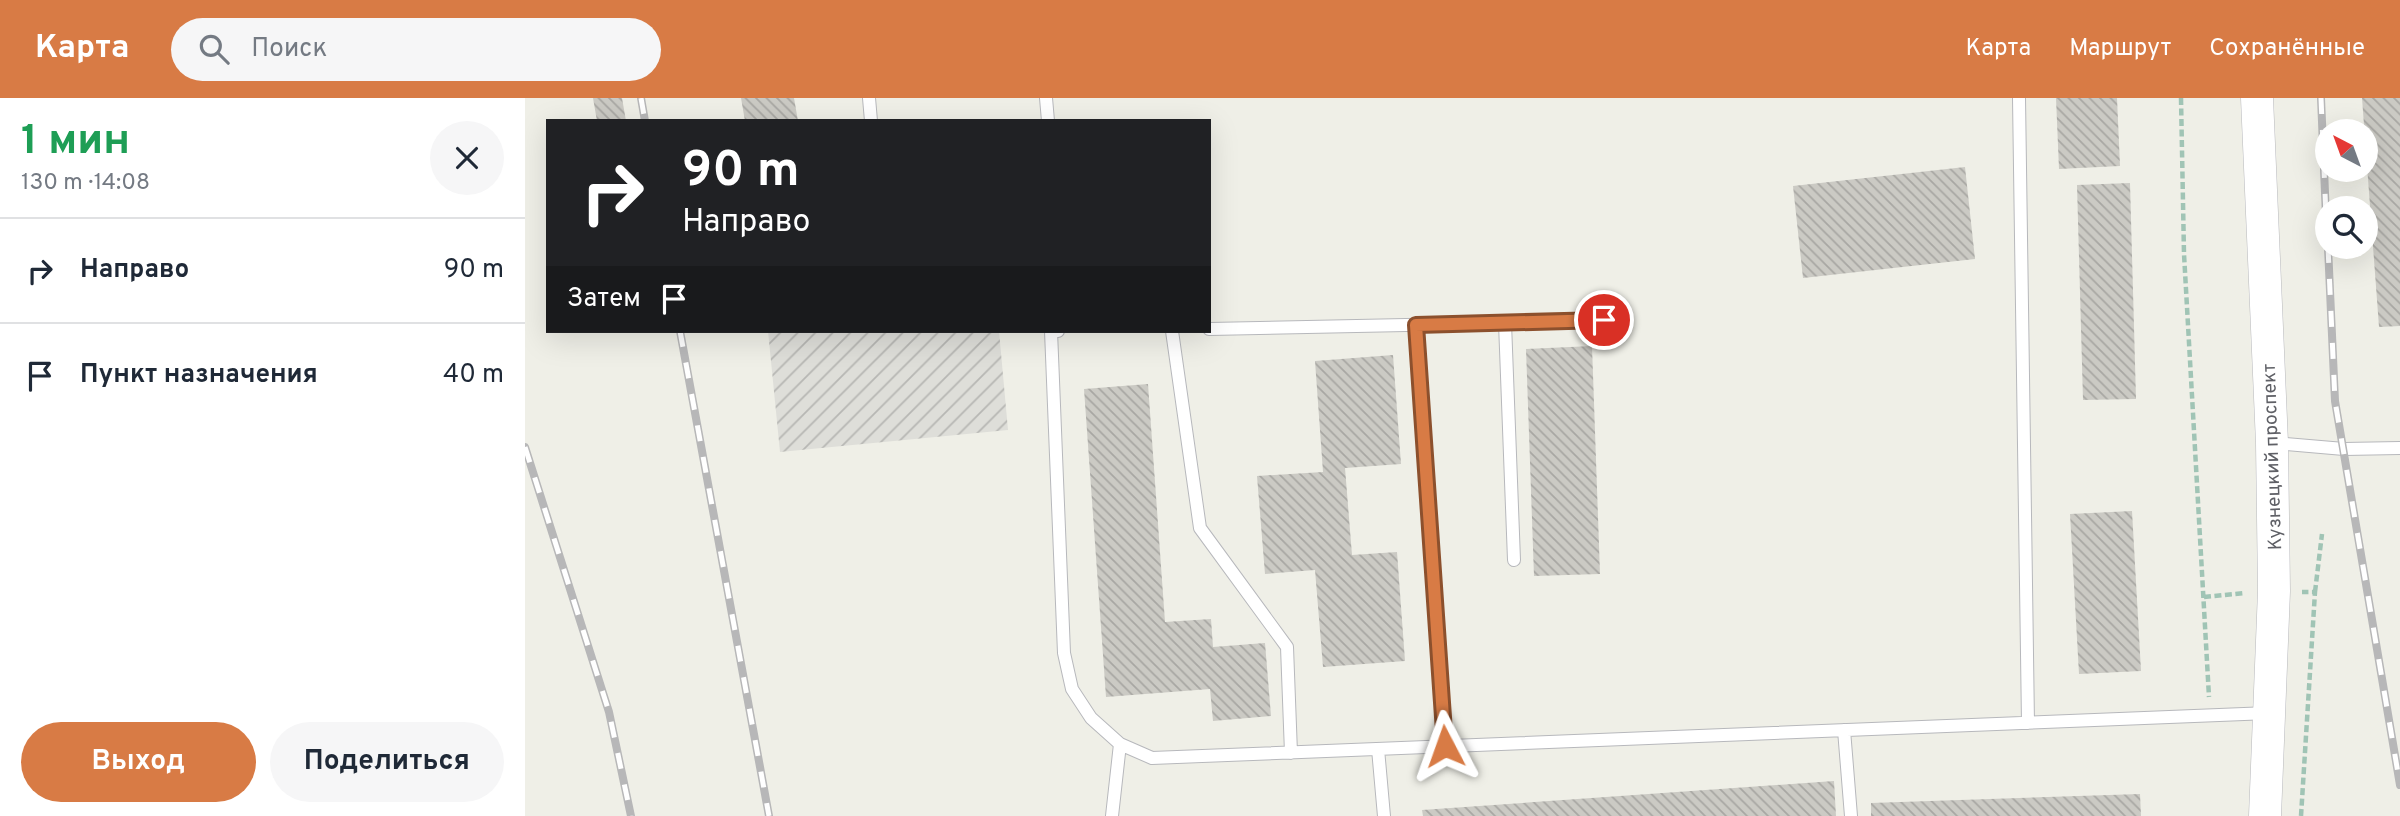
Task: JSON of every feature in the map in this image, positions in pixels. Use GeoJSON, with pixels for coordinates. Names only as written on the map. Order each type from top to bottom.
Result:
{"type":"FeatureCollection","features":[{"type":"Feature","properties":{"kind":"street","name":"Кузнецкий проспект"},"geometry":{"type":"LineString","coordinates":[[2257,98],[2272,443],[2274,591],[2266,816]]}},
{"type":"Feature","properties":{"kind":"lane"},"geometry":{"type":"LineString","coordinates":[[869,98],[871,119]]}},
{"type":"Feature","properties":{"kind":"lane"},"geometry":{"type":"LineString","coordinates":[[1047,98],[1048,119]]}},
{"type":"Feature","properties":{"kind":"lane"},"geometry":{"type":"LineString","coordinates":[[2019,98],[2028,723]]}},
{"type":"Feature","properties":{"kind":"lane"},"geometry":{"type":"LineString","coordinates":[[1211,329],[1604,320]]}},
{"type":"Feature","properties":{"kind":"lane"},"geometry":{"type":"LineString","coordinates":[[1506,323],[1514,560]]}},
{"type":"Feature","properties":{"kind":"lane"},"geometry":{"type":"LineString","coordinates":[[1416,325],[1445,746]]}},
{"type":"Feature","properties":{"kind":"lane"},"geometry":{"type":"LineString","coordinates":[[1051,333],[1065,653],[1072,689],[1091,718],[1120,744],[1152,758],[2270,713]]}},
{"type":"Feature","properties":{"kind":"lane"},"geometry":{"type":"LineString","coordinates":[[1172,333],[1200,528],[1287,648],[1291,753]]}},
{"type":"Feature","properties":{"kind":"lane"},"geometry":{"type":"LineString","coordinates":[[2272,443],[2344,449],[2400,448]]}},
{"type":"Feature","properties":{"kind":"lane"},"geometry":{"type":"LineString","coordinates":[[1844,730],[1851,816]]}},
{"type":"Feature","properties":{"kind":"lane"},"geometry":{"type":"LineString","coordinates":[[1112,816],[1120,744]]}},
{"type":"Feature","properties":{"kind":"lane"},"geometry":{"type":"LineString","coordinates":[[1378,749],[1384,816]]}},
{"type":"Feature","properties":{"kind":"path"},"geometry":{"type":"LineString","coordinates":[[2181,98],[2184,254],[2210,715]]}},
{"type":"Feature","properties":{"kind":"path"},"geometry":{"type":"LineString","coordinates":[[2315,593],[2322,534]]}},
{"type":"Feature","properties":{"kind":"shaded area"},"geometry":{"type":"Polygon","coordinates":[[[768,333],[999,333],[1008,430],[780,452],[768,333]]]}},
{"type":"Feature","properties":{"kind":"building"},"geometry":{"type":"Polygon","coordinates":[[[593,98],[622,98],[626,119],[597,119],[593,98]]]}},
{"type":"Feature","properties":{"kind":"building"},"geometry":{"type":"Polygon","coordinates":[[[741,98],[794,98],[798,119],[745,119],[741,98]]]}},
{"type":"Feature","properties":{"kind":"building"},"geometry":{"type":"Polygon","coordinates":[[[2056,98],[2117,98],[2120,166],[2059,169],[2056,98]]]}},
{"type":"Feature","properties":{"kind":"building"},"geometry":{"type":"Polygon","coordinates":[[[2362,98],[2400,98],[2400,326],[2379,327],[2374,259],[2378,259],[2378,196],[2369,196],[2368,182],[2378,182],[2378,119],[2364,119],[2362,98]]]}},
{"type":"Feature","properties":{"kind":"building"},"geometry":{"type":"Polygon","coordinates":[[[1965,167],[1975,259],[1803,278],[1793,186],[1965,167]]]}},
{"type":"Feature","properties":{"kind":"building"},"geometry":{"type":"Polygon","coordinates":[[[2130,183],[2136,399],[2083,400],[2077,185],[2130,183]]]}},
{"type":"Feature","properties":{"kind":"building"},"geometry":{"type":"Polygon","coordinates":[[[1592,346],[1600,574],[1534,576],[1526,349],[1592,346]]]}},
{"type":"Feature","properties":{"kind":"building"},"geometry":{"type":"Polygon","coordinates":[[[1393,355],[1401,464],[1345,468],[1352,555],[1397,552],[1405,661],[1323,667],[1315,570],[1265,574],[1257,476],[1323,472],[1315,361],[1393,355]]]}},
{"type":"Feature","properties":{"kind":"building"},"geometry":{"type":"Polygon","coordinates":[[[1148,384],[1165,622],[1211,619],[1213,647],[1265,643],[1271,716],[1213,721],[1210,689],[1106,697],[1084,389],[1148,384]]]}},
{"type":"Feature","properties":{"kind":"building"},"geometry":{"type":"Polygon","coordinates":[[[2132,511],[2141,671],[2079,674],[2070,514],[2132,511]]]}},
{"type":"Feature","properties":{"kind":"building"},"geometry":{"type":"Polygon","coordinates":[[[1834,781],[1836,816],[1423,816],[1422,810],[1834,781]]]}},
{"type":"Feature","properties":{"kind":"building"},"geometry":{"type":"Polygon","coordinates":[[[2140,794],[2141,816],[1871,816],[1871,803],[2140,794]]]}},
{"type":"Feature","properties":{"kind":"railway"},"geometry":{"type":"LineString","coordinates":[[641,98],[645,119]]}},
{"type":"Feature","properties":{"kind":"railway"},"geometry":{"type":"LineString","coordinates":[[2321,98],[2325,196]]}},
{"type":"Feature","properties":{"kind":"railway"},"geometry":{"type":"LineString","coordinates":[[2329,259],[2335,401],[2400,785]]}},
{"type":"Feature","properties":{"kind":"railway"},"geometry":{"type":"LineString","coordinates":[[680,333],[769,816]]}},
{"type":"Feature","properties":{"kind":"railway"},"geometry":{"type":"LineString","coordinates":[[525,447],[609,712],[631,816]]}},
{"type":"Feature","properties":{"kind":"route"},"geometry":{"type":"LineString","coordinates":[[1445,746],[1416,325],[1604,320]]}}]}
